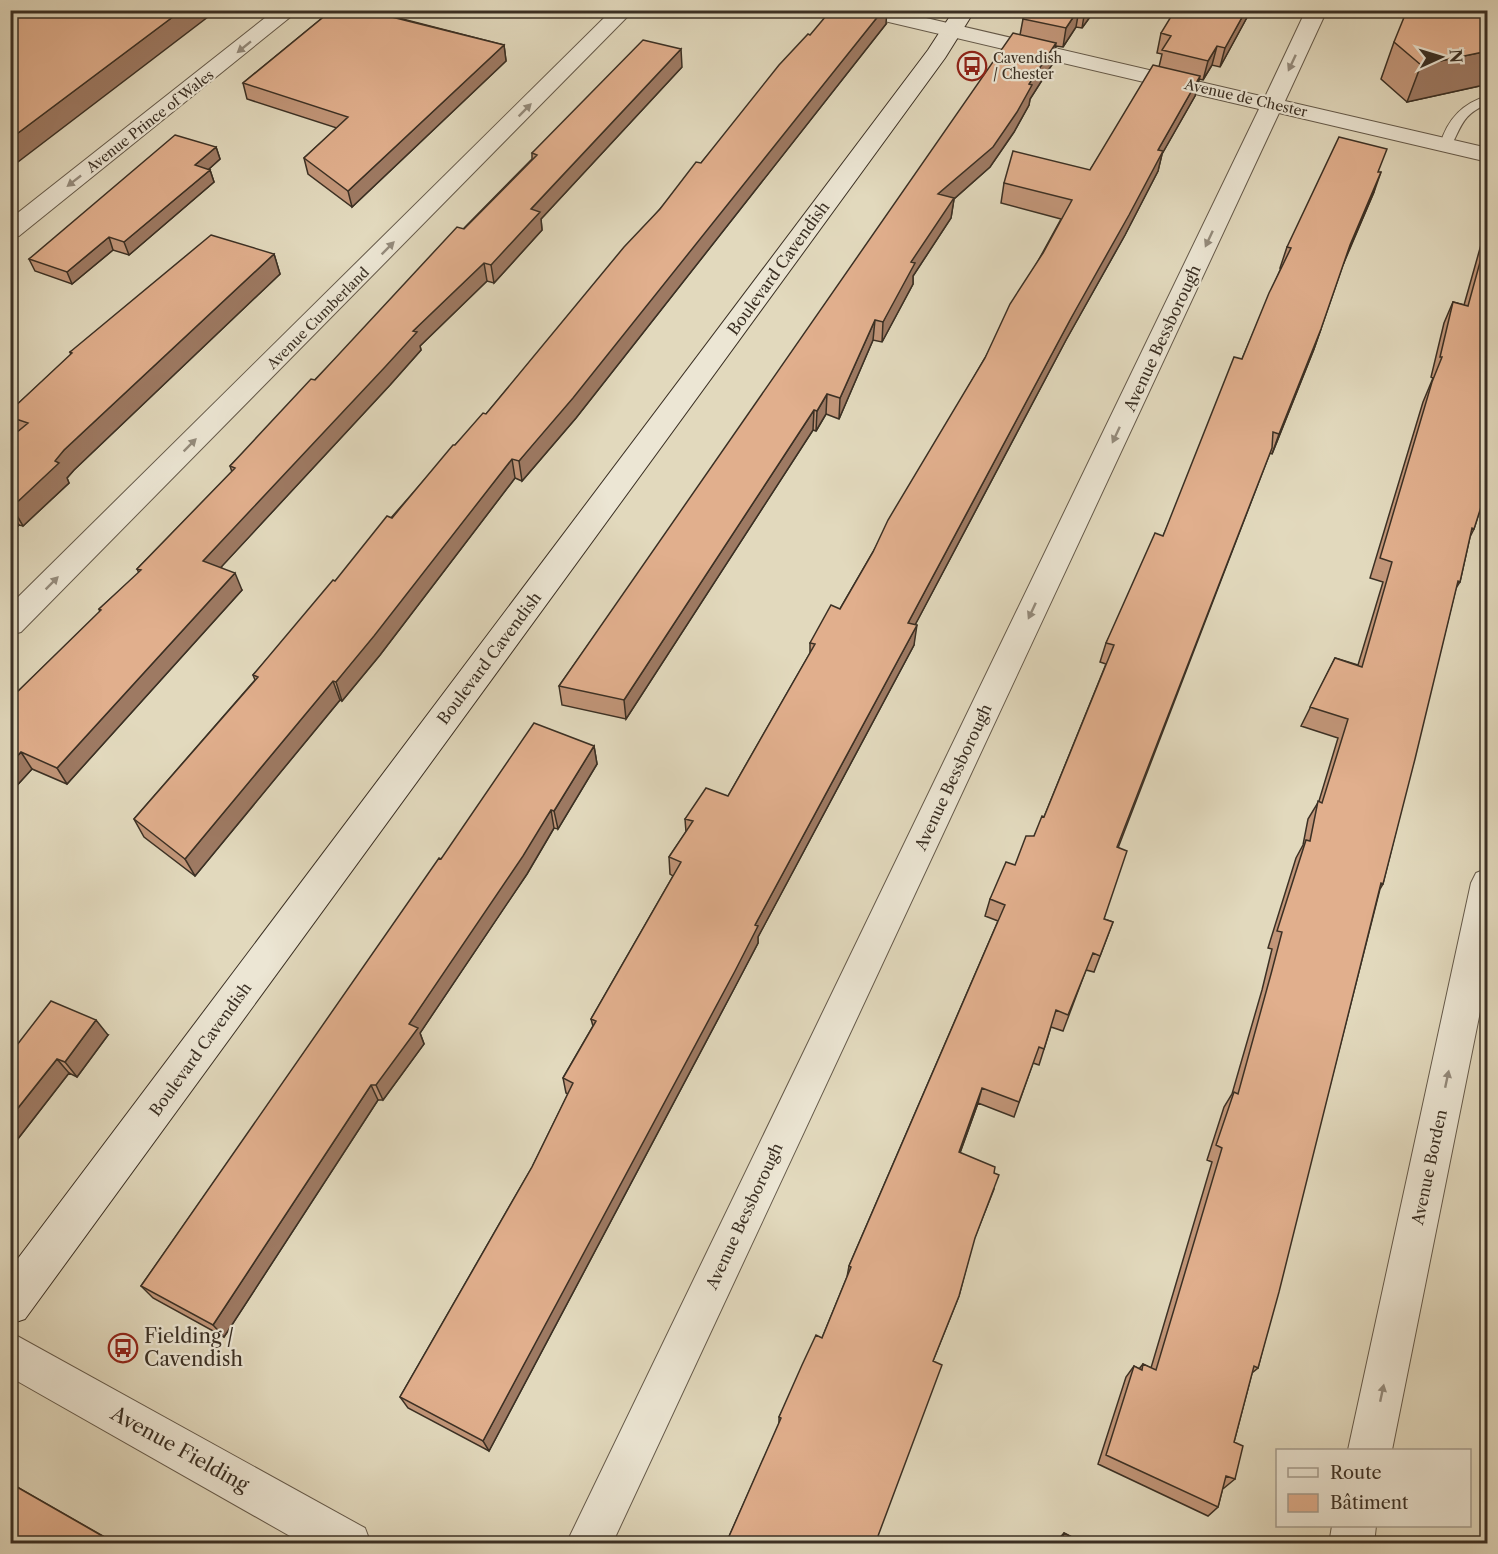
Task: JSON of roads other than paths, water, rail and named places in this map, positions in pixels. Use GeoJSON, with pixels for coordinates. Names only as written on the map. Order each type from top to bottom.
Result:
{"type":"FeatureCollection","features":[{"type":"Feature","properties":{"kind":"street","name":"Avenue Prince of Wales"},"geometry":{"type":"LineString","coordinates":[[10,231],[289,10]]}},
{"type":"Feature","properties":{"kind":"street","name":"Avenue Cumberland"},"geometry":{"type":"LineString","coordinates":[[10,624],[624,10]]}},
{"type":"Feature","properties":{"kind":"street","name":"Avenue de Chester"},"geometry":{"type":"LineString","coordinates":[[863,10],[1488,155]]}},
{"type":"Feature","properties":{"kind":"street","name":"Boulevard Cavendish"},"geometry":{"type":"LineString","coordinates":[[10,1304],[686,393],[966,10]]}},
{"type":"Feature","properties":{"kind":"street","name":"Avenue Bessborough"},"geometry":{"type":"LineString","coordinates":[[588,1544],[1317,10]]}},
{"type":"Feature","properties":{"kind":"street","name":"Avenue Borden"},"geometry":{"type":"LineString","coordinates":[[1370,1449],[1488,883]]}},
{"type":"Feature","properties":{"kind":"street","name":"Avenue Fielding"},"geometry":{"type":"LineString","coordinates":[[10,1353],[349,1544]]}},
{"type":"Feature","properties":{"kind":"street"},"geometry":{"type":"LineString","coordinates":[[1351,1544],[1354,1527]]}},
{"type":"Feature","properties":{"kind":"lane"},"geometry":{"type":"LineString","coordinates":[[1446,145],[1449,130],[1457,118],[1479,102],[1488,100]]}},
{"type":"Feature","properties":{"kind":"place","name":"Cavendish / Chester"},"geometry":{"type":"Point","coordinates":[972,66]}},
{"type":"Feature","properties":{"kind":"place","name":"Fielding / Cavendish"},"geometry":{"type":"Point","coordinates":[123,1348]}}]}
